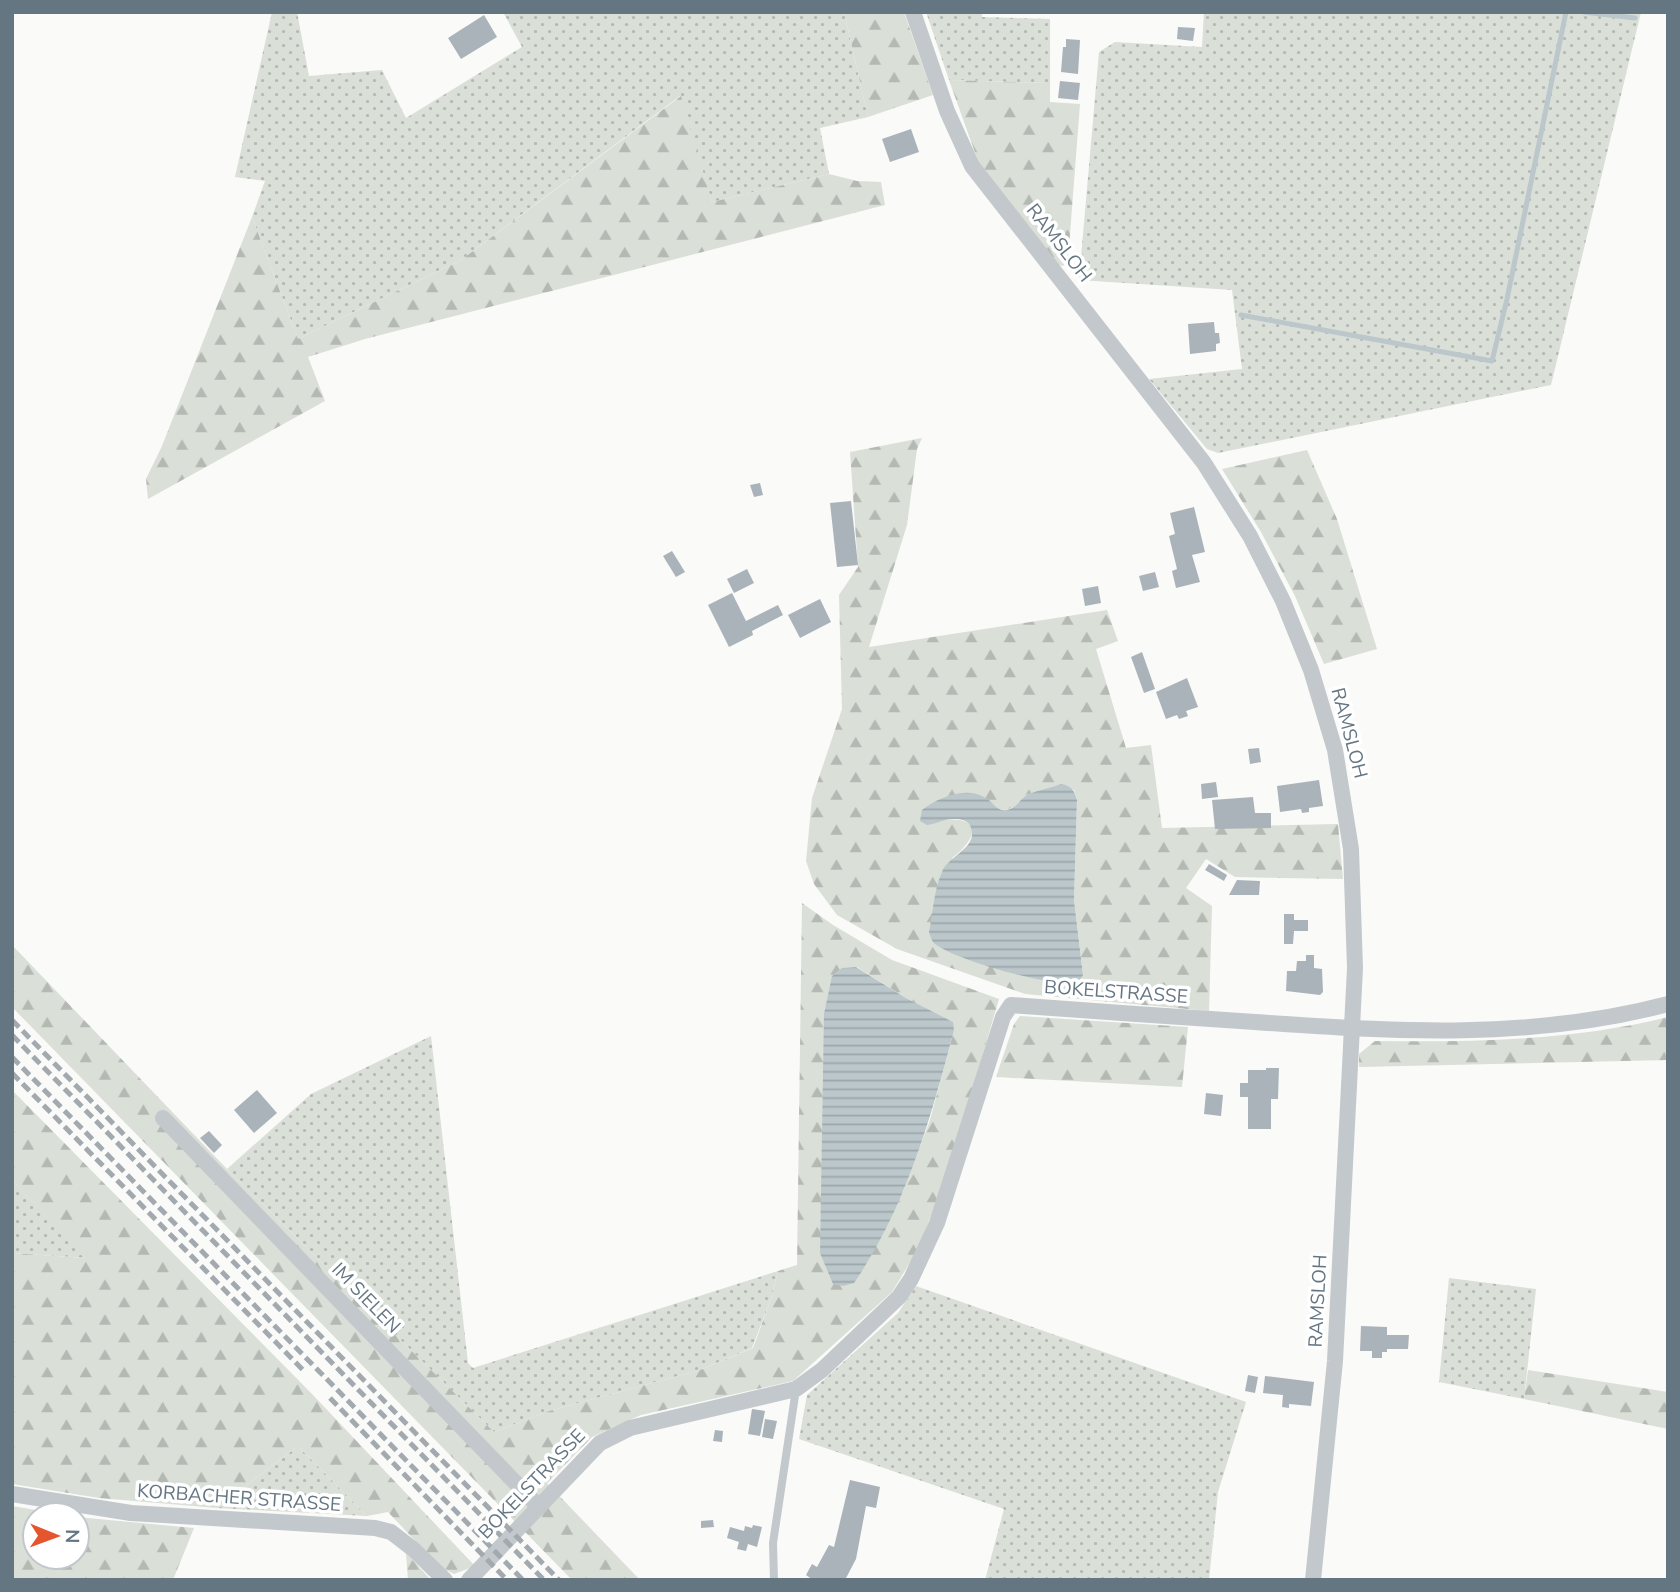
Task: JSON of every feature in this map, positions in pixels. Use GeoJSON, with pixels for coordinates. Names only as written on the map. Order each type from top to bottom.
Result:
{"type":"FeatureCollection","features":[{"type":"Feature","properties":{"kind":"street","name":"RAMSLOH"},"geometry":{"type":"LineString","coordinates":[[913,12],[947,111],[972,166],[1204,463],[1250,536],[1283,601],[1311,670],[1335,750],[1350,849],[1355,968],[1335,1361],[1312,1580]]}},
{"type":"Feature","properties":{"kind":"street","name":"BOKELSTRASSE"},"geometry":{"type":"LineString","coordinates":[[469,1580],[600,1443],[609,1437],[644,1424],[796,1389],[822,1370],[899,1297],[911,1279],[937,1223],[1003,1017],[1011,1005],[1353,1029],[1444,1031],[1499,1030],[1586,1021],[1668,1004]]}},
{"type":"Feature","properties":{"kind":"street","name":"IM SIELEN"},"geometry":{"type":"LineString","coordinates":[[163,1118],[539,1507]]}},
{"type":"Feature","properties":{"kind":"street","name":"KORBACHER STRASSE"},"geometry":{"type":"LineString","coordinates":[[12,1494],[131,1513],[374,1528],[391,1532],[445,1580]]}},
{"type":"Feature","properties":{"kind":"lane"},"geometry":{"type":"LineString","coordinates":[[774,1580],[773,1543],[796,1389]]}},
{"type":"Feature","properties":{"kind":"green space"},"geometry":{"type":"Polygon","coordinates":[[[272,12],[297,12],[309,76],[382,70],[406,118],[522,47],[503,12],[844,12],[868,117],[820,128],[829,174],[712,202],[680,96],[461,260],[298,339],[252,217],[265,181],[235,177],[272,12]]]}},
{"type":"Feature","properties":{"kind":"green space"},"geometry":{"type":"Polygon","coordinates":[[[844,12],[904,12],[933,95],[868,117],[844,12]]]}},
{"type":"Feature","properties":{"kind":"green space"},"geometry":{"type":"Polygon","coordinates":[[[926,12],[982,12],[982,17],[1050,19],[1050,83],[949,80],[926,12]]]}},
{"type":"Feature","properties":{"kind":"green space"},"geometry":{"type":"Polygon","coordinates":[[[1204,12],[1641,12],[1551,385],[1218,453],[1207,449],[1149,379],[1242,369],[1232,290],[1079,280],[1099,52],[1115,42],[1202,47],[1204,12]]]}},
{"type":"Feature","properties":{"kind":"green space"},"geometry":{"type":"Polygon","coordinates":[[[949,80],[1050,83],[1050,102],[1080,104],[1068,260],[1063,266],[1056,264],[978,161],[949,80]]]}},
{"type":"Feature","properties":{"kind":"green space"},"geometry":{"type":"Polygon","coordinates":[[[681,96],[712,202],[829,174],[857,181],[881,182],[885,205],[365,339],[308,357],[325,401],[148,499],[146,479],[162,446],[252,217],[298,339],[461,260],[681,96]]]}},
{"type":"Feature","properties":{"kind":"green space"},"geometry":{"type":"Polygon","coordinates":[[[922,438],[917,449],[907,525],[869,647],[1107,610],[1118,641],[1096,649],[1126,748],[1151,745],[1162,828],[1338,824],[1343,879],[1235,877],[1206,859],[1186,888],[1212,906],[1209,1011],[1025,994],[897,949],[837,915],[814,884],[806,861],[812,798],[842,709],[839,595],[858,567],[850,452],[922,438]],[[1061,785],[1026,795],[1014,807],[1006,810],[998,809],[984,797],[961,794],[943,820],[965,822],[972,830],[967,843],[952,858],[1083,975],[1074,900],[1077,800],[1074,790],[1061,785]]]}},
{"type":"Feature","properties":{"kind":"green space"},"geometry":{"type":"Polygon","coordinates":[[[1307,450],[1337,519],[1377,649],[1324,664],[1295,596],[1261,532],[1222,469],[1307,450]]]}},
{"type":"Feature","properties":{"kind":"green space"},"geometry":{"type":"Polygon","coordinates":[[[802,903],[892,960],[999,999],[948,1172],[917,1251],[892,1292],[793,1381],[641,1415],[592,1437],[547,1483],[640,1580],[572,1580],[12,1007],[12,945],[227,1169],[494,1432],[549,1411],[700,1370],[753,1348],[778,1271],[797,1265],[802,903]],[[857,967],[843,968],[832,976],[903,1192],[930,1120],[954,1030],[952,1022],[906,998],[857,967]]]}},
{"type":"Feature","properties":{"kind":"green space"},"geometry":{"type":"Polygon","coordinates":[[[1020,1016],[1188,1027],[1182,1087],[996,1077],[1014,1024],[1020,1016]]]}},
{"type":"Feature","properties":{"kind":"green space"},"geometry":{"type":"Polygon","coordinates":[[[1668,1017],[1668,1060],[1359,1067],[1359,1054],[1375,1041],[1485,1040],[1559,1035],[1668,1017]]]}},
{"type":"Feature","properties":{"kind":"green space"},"geometry":{"type":"Polygon","coordinates":[[[431,1036],[468,1363],[473,1368],[778,1271],[771,1299],[752,1348],[700,1370],[549,1411],[494,1432],[227,1169],[311,1094],[431,1036]]]}},
{"type":"Feature","properties":{"kind":"green space"},"geometry":{"type":"Polygon","coordinates":[[[12,1090],[312,1394],[475,1566],[454,1574],[439,1566],[388,1512],[367,1516],[298,1446],[217,1508],[99,1498],[12,1484],[12,1253],[86,1258],[12,1180],[12,1090]]]}},
{"type":"Feature","properties":{"kind":"green space"},"geometry":{"type":"Polygon","coordinates":[[[12,1180],[87,1258],[12,1253],[12,1180]]]}},
{"type":"Feature","properties":{"kind":"green space"},"geometry":{"type":"Polygon","coordinates":[[[1449,1278],[1536,1289],[1524,1399],[1439,1382],[1449,1278]]]}},
{"type":"Feature","properties":{"kind":"green space"},"geometry":{"type":"Polygon","coordinates":[[[916,1286],[1246,1402],[1218,1492],[1209,1580],[985,1580],[1004,1509],[799,1439],[807,1395],[898,1313],[916,1286]]]}},
{"type":"Feature","properties":{"kind":"green space"},"geometry":{"type":"Polygon","coordinates":[[[1528,1370],[1668,1392],[1668,1429],[1524,1399],[1528,1370]]]}},
{"type":"Feature","properties":{"kind":"green space"},"geometry":{"type":"Polygon","coordinates":[[[298,1446],[367,1516],[217,1508],[298,1446]]]}},
{"type":"Feature","properties":{"kind":"green space"},"geometry":{"type":"Polygon","coordinates":[[[12,1506],[21,1508],[21,1571],[91,1571],[91,1518],[194,1528],[173,1580],[12,1580],[12,1506]]]}},
{"type":"Feature","properties":{"kind":"green space"},"geometry":{"type":"Polygon","coordinates":[[[406,1553],[431,1580],[408,1580],[406,1553]]]}},
{"type":"Feature","properties":{"kind":"shaded area"},"geometry":{"type":"Polygon","coordinates":[[[1061,784],[1072,789],[1077,800],[1074,900],[1083,975],[1080,980],[1063,983],[1045,981],[978,963],[942,949],[933,942],[929,932],[935,893],[945,866],[966,846],[972,835],[970,825],[962,820],[949,819],[927,825],[920,821],[922,810],[951,795],[968,793],[984,797],[997,808],[1007,810],[1029,794],[1061,784]]]}},
{"type":"Feature","properties":{"kind":"shaded area"},"geometry":{"type":"Polygon","coordinates":[[[856,967],[906,998],[953,1022],[954,1030],[926,1129],[902,1193],[872,1254],[854,1283],[843,1286],[833,1284],[820,1253],[824,1014],[832,976],[842,968],[856,967]]]}},
{"type":"Feature","properties":{"kind":"building"},"geometry":{"type":"Polygon","coordinates":[[[484,15],[497,37],[461,59],[448,38],[484,15]]]}},
{"type":"Feature","properties":{"kind":"building"},"geometry":{"type":"Polygon","coordinates":[[[1178,27],[1195,28],[1193,41],[1177,39],[1178,27]]]}},
{"type":"Feature","properties":{"kind":"building"},"geometry":{"type":"Polygon","coordinates":[[[1066,39],[1080,40],[1078,74],[1061,72],[1066,39]]]}},
{"type":"Feature","properties":{"kind":"building"},"geometry":{"type":"Polygon","coordinates":[[[1060,81],[1080,83],[1078,100],[1058,98],[1060,81]]]}},
{"type":"Feature","properties":{"kind":"building"},"geometry":{"type":"Polygon","coordinates":[[[911,129],[919,152],[890,162],[882,139],[911,129]]]}},
{"type":"Feature","properties":{"kind":"building"},"geometry":{"type":"Polygon","coordinates":[[[1214,322],[1220,343],[1216,344],[1216,351],[1190,354],[1188,324],[1214,322]]]}},
{"type":"Feature","properties":{"kind":"building"},"geometry":{"type":"Polygon","coordinates":[[[760,483],[763,495],[754,497],[750,485],[760,483]]]}},
{"type":"Feature","properties":{"kind":"building"},"geometry":{"type":"Polygon","coordinates":[[[851,501],[858,565],[837,567],[830,503],[851,501]]]}},
{"type":"Feature","properties":{"kind":"building"},"geometry":{"type":"Polygon","coordinates":[[[1194,507],[1205,552],[1192,555],[1200,582],[1176,588],[1172,571],[1177,569],[1169,536],[1175,534],[1170,513],[1194,507]]]}},
{"type":"Feature","properties":{"kind":"building"},"geometry":{"type":"Polygon","coordinates":[[[672,551],[685,572],[676,577],[663,556],[672,551]]]}},
{"type":"Feature","properties":{"kind":"building"},"geometry":{"type":"Polygon","coordinates":[[[747,569],[754,583],[734,593],[727,579],[747,569]]]}},
{"type":"Feature","properties":{"kind":"building"},"geometry":{"type":"Polygon","coordinates":[[[1155,572],[1159,587],[1143,591],[1139,576],[1155,572]]]}},
{"type":"Feature","properties":{"kind":"building"},"geometry":{"type":"Polygon","coordinates":[[[1098,586],[1101,603],[1085,606],[1082,589],[1098,586]]]}},
{"type":"Feature","properties":{"kind":"building"},"geometry":{"type":"Polygon","coordinates":[[[732,593],[746,621],[778,605],[783,615],[729,647],[708,605],[732,593]]]}},
{"type":"Feature","properties":{"kind":"building"},"geometry":{"type":"Polygon","coordinates":[[[820,599],[831,622],[800,638],[788,615],[820,599]]]}},
{"type":"Feature","properties":{"kind":"building"},"geometry":{"type":"Polygon","coordinates":[[[1142,652],[1155,689],[1144,693],[1131,657],[1142,652]]]}},
{"type":"Feature","properties":{"kind":"building"},"geometry":{"type":"Polygon","coordinates":[[[1187,678],[1198,707],[1186,711],[1188,716],[1179,719],[1177,715],[1166,719],[1156,692],[1187,678]]]}},
{"type":"Feature","properties":{"kind":"building"},"geometry":{"type":"Polygon","coordinates":[[[1259,748],[1261,762],[1250,764],[1248,749],[1259,748]]]}},
{"type":"Feature","properties":{"kind":"building"},"geometry":{"type":"Polygon","coordinates":[[[1319,780],[1323,806],[1309,808],[1309,812],[1302,813],[1301,809],[1280,812],[1277,786],[1319,780]]]}},
{"type":"Feature","properties":{"kind":"building"},"geometry":{"type":"Polygon","coordinates":[[[1216,782],[1218,797],[1202,799],[1201,784],[1216,782]]]}},
{"type":"Feature","properties":{"kind":"building"},"geometry":{"type":"Polygon","coordinates":[[[1253,797],[1255,813],[1271,813],[1271,828],[1215,829],[1212,800],[1253,797]]]}},
{"type":"Feature","properties":{"kind":"building"},"geometry":{"type":"Polygon","coordinates":[[[1209,864],[1227,875],[1224,881],[1205,870],[1209,864]]]}},
{"type":"Feature","properties":{"kind":"building"},"geometry":{"type":"Polygon","coordinates":[[[1237,880],[1260,881],[1259,895],[1229,895],[1237,880]]]}},
{"type":"Feature","properties":{"kind":"building"},"geometry":{"type":"Polygon","coordinates":[[[1284,914],[1294,914],[1294,920],[1308,920],[1308,931],[1294,931],[1293,944],[1284,944],[1284,914]]]}},
{"type":"Feature","properties":{"kind":"building"},"geometry":{"type":"Polygon","coordinates":[[[1306,955],[1314,955],[1314,968],[1322,969],[1323,992],[1320,995],[1286,991],[1287,971],[1296,971],[1297,961],[1306,961],[1306,955]]]}},
{"type":"Feature","properties":{"kind":"building"},"geometry":{"type":"Polygon","coordinates":[[[1279,1068],[1278,1099],[1271,1099],[1271,1129],[1248,1129],[1248,1097],[1240,1097],[1240,1083],[1248,1083],[1248,1070],[1279,1068]]]}},
{"type":"Feature","properties":{"kind":"building"},"geometry":{"type":"Polygon","coordinates":[[[257,1090],[277,1113],[254,1133],[234,1110],[257,1090]]]}},
{"type":"Feature","properties":{"kind":"building"},"geometry":{"type":"Polygon","coordinates":[[[1206,1093],[1223,1095],[1221,1116],[1204,1114],[1206,1093]]]}},
{"type":"Feature","properties":{"kind":"building"},"geometry":{"type":"Polygon","coordinates":[[[209,1131],[222,1145],[214,1153],[200,1138],[209,1131]]]}},
{"type":"Feature","properties":{"kind":"building"},"geometry":{"type":"Polygon","coordinates":[[[1361,1326],[1387,1327],[1387,1335],[1409,1335],[1408,1349],[1387,1349],[1387,1352],[1382,1352],[1382,1358],[1372,1358],[1372,1351],[1360,1351],[1361,1326]]]}},
{"type":"Feature","properties":{"kind":"building"},"geometry":{"type":"Polygon","coordinates":[[[1248,1375],[1258,1377],[1255,1393],[1245,1391],[1248,1375]]]}},
{"type":"Feature","properties":{"kind":"building"},"geometry":{"type":"Polygon","coordinates":[[[1265,1376],[1314,1382],[1311,1406],[1289,1404],[1289,1408],[1282,1407],[1283,1395],[1263,1393],[1265,1376]]]}},
{"type":"Feature","properties":{"kind":"building"},"geometry":{"type":"Polygon","coordinates":[[[752,1409],[765,1411],[760,1436],[748,1434],[752,1409]]]}},
{"type":"Feature","properties":{"kind":"building"},"geometry":{"type":"Polygon","coordinates":[[[765,1419],[777,1421],[773,1439],[762,1437],[765,1419]]]}},
{"type":"Feature","properties":{"kind":"building"},"geometry":{"type":"Polygon","coordinates":[[[715,1430],[723,1431],[722,1442],[713,1441],[715,1430]]]}},
{"type":"Feature","properties":{"kind":"building"},"geometry":{"type":"Polygon","coordinates":[[[850,1480],[880,1487],[876,1508],[866,1506],[856,1559],[845,1580],[813,1580],[806,1575],[812,1564],[817,1567],[829,1545],[834,1547],[850,1480]]]}},
{"type":"Feature","properties":{"kind":"building"},"geometry":{"type":"Polygon","coordinates":[[[713,1520],[714,1527],[701,1528],[701,1521],[713,1520]]]}},
{"type":"Feature","properties":{"kind":"building"},"geometry":{"type":"Polygon","coordinates":[[[753,1525],[762,1527],[757,1547],[748,1544],[746,1551],[737,1549],[739,1542],[727,1538],[730,1527],[744,1531],[745,1526],[752,1528],[753,1525]]]}},
{"type":"Feature","properties":{"kind":"waterway"},"geometry":{"type":"LineString","coordinates":[[1241,315],[1492,361],[1566,12]]}},
{"type":"Feature","properties":{"kind":"waterway"},"geometry":{"type":"LineString","coordinates":[[1584,12],[1635,18]]}},
{"type":"Feature","properties":{"kind":"railway"},"geometry":{"type":"LineString","coordinates":[[12,1020],[559,1580]]}},
{"type":"Feature","properties":{"kind":"railway"},"geometry":{"type":"LineString","coordinates":[[12,1035],[544,1580]]}},
{"type":"Feature","properties":{"kind":"railway"},"geometry":{"type":"LineString","coordinates":[[12,1057],[523,1580]]}},
{"type":"Feature","properties":{"kind":"railway"},"geometry":{"type":"LineString","coordinates":[[12,1073],[306,1373]]}},
{"type":"Feature","properties":{"kind":"railway"},"geometry":{"type":"LineString","coordinates":[[330,1398],[507,1580]]}}]}
